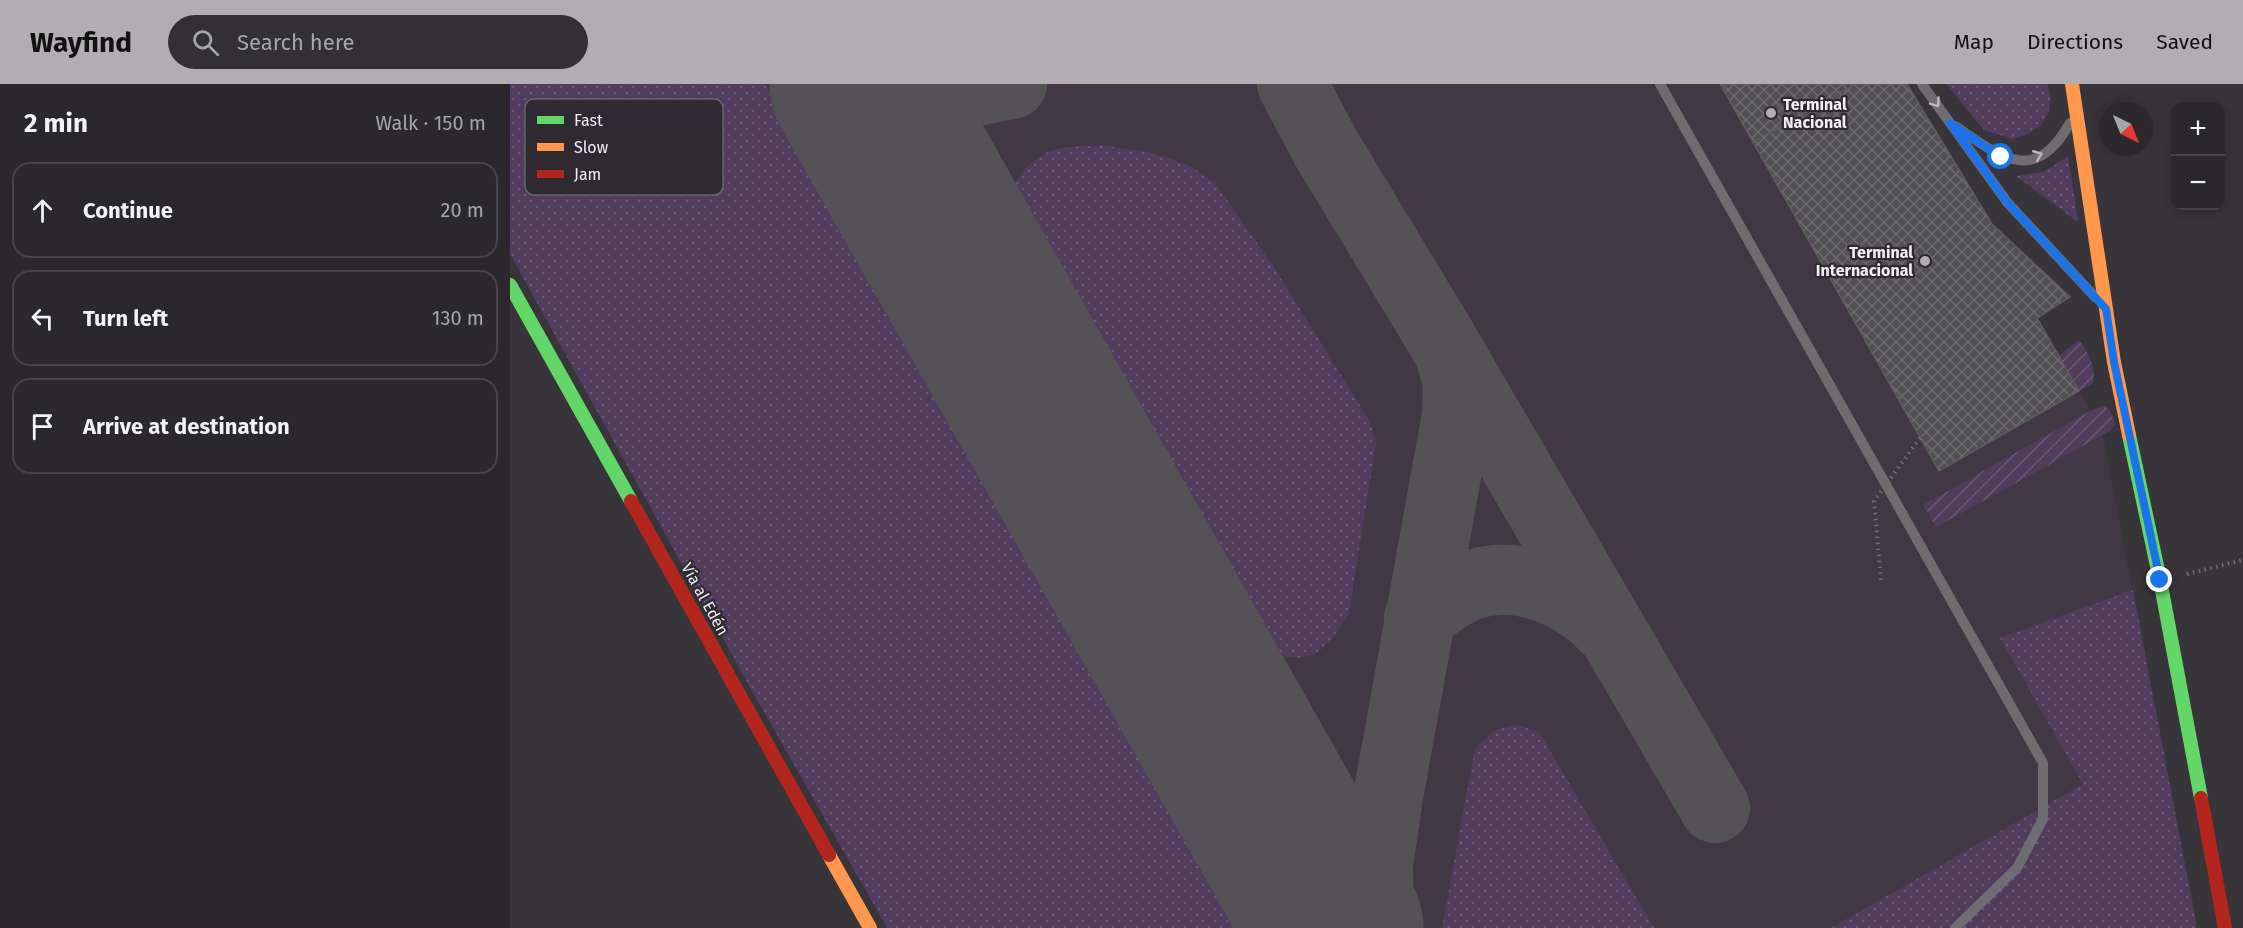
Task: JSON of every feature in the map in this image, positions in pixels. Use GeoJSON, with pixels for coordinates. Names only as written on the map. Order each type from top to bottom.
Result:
{"type":"FeatureCollection","features":[{"type":"Feature","properties":{"kind":"main road"},"geometry":{"type":"LineString","coordinates":[[2066,84],[2076,104]]}},
{"type":"Feature","properties":{"kind":"main road"},"geometry":{"type":"LineString","coordinates":[[2073,84],[2114,362],[2160,580],[2224,928]]}},
{"type":"Feature","properties":{"kind":"main road","name":"Vía al Edén"},"geometry":{"type":"LineString","coordinates":[[510,285],[870,928]]}},
{"type":"Feature","properties":{"kind":"lane"},"geometry":{"type":"LineString","coordinates":[[1660,84],[2043,763],[2043,819],[2017,867],[1955,928]]}},
{"type":"Feature","properties":{"kind":"lane"},"geometry":{"type":"LineString","coordinates":[[1922,84],[2007,202],[2106,309]]}},
{"type":"Feature","properties":{"kind":"lane"},"geometry":{"type":"LineString","coordinates":[[1950,123],[2001,157],[2020,162],[2045,153],[2055,145],[2071,120],[2076,104]]}},
{"type":"Feature","properties":{"kind":"path"},"geometry":{"type":"LineString","coordinates":[[1881,580],[1874,501],[1920,438]]}},
{"type":"Feature","properties":{"kind":"path"},"geometry":{"type":"LineString","coordinates":[[2160,580],[2243,560]]}},
{"type":"Feature","properties":{"kind":"shaded area"},"geometry":{"type":"Polygon","coordinates":[[[510,84],[1907,84],[1992,224],[2070,297],[2038,318],[2086,402],[2104,441],[2197,928],[887,928],[510,254],[510,84]]]}},
{"type":"Feature","properties":{"kind":"shaded area"},"geometry":{"type":"Polygon","coordinates":[[[510,84],[765,84],[1241,928],[887,928],[751,689],[510,254],[510,84]]]}},
{"type":"Feature","properties":{"kind":"shaded area"},"geometry":{"type":"Polygon","coordinates":[[[1946,84],[2047,84],[2050,97],[2049,110],[2039,126],[2029,133],[2012,139],[1984,130],[1946,84]]]}},
{"type":"Feature","properties":{"kind":"shaded area"},"geometry":{"type":"Polygon","coordinates":[[[1100,145],[1151,153],[1186,164],[1214,182],[1272,264],[1369,420],[1376,443],[1349,613],[1329,642],[1310,656],[1299,658],[1276,654],[1235,630],[1014,247],[1010,223],[1011,199],[1019,177],[1027,167],[1047,152],[1100,145]]]}},
{"type":"Feature","properties":{"kind":"shaded area"},"geometry":{"type":"Polygon","coordinates":[[[2068,156],[2078,222],[2016,176],[2044,172],[2068,156]]]}},
{"type":"Feature","properties":{"kind":"shaded area"},"geometry":{"type":"Polygon","coordinates":[[[2079,340],[2091,360],[2094,377],[2093,383],[2079,391],[2059,356],[2079,340]]]}},
{"type":"Feature","properties":{"kind":"shaded area"},"geometry":{"type":"Polygon","coordinates":[[[2105,405],[2111,412],[2115,424],[2110,431],[1936,527],[1923,505],[2090,411],[2105,405]]]}},
{"type":"Feature","properties":{"kind":"shaded area"},"geometry":{"type":"Polygon","coordinates":[[[2133,590],[2197,928],[1831,928],[2083,784],[2000,638],[2133,590]]]}},
{"type":"Feature","properties":{"kind":"shaded area"},"geometry":{"type":"Polygon","coordinates":[[[1517,725],[1539,732],[1654,928],[1442,928],[1475,748],[1495,730],[1517,725]]]}},
{"type":"Feature","properties":{"kind":"building","name":"Terminal Nacional"},"geometry":{"type":"Polygon","coordinates":[[[1720,84],[1856,84],[1753,142],[1720,84]]]}},
{"type":"Feature","properties":{"kind":"building","name":"Terminal Internacional"},"geometry":{"type":"Polygon","coordinates":[[[1856,84],[1907,84],[1992,224],[2070,297],[2037,318],[2079,391],[1939,471],[1753,142],[1856,84]]]}},
{"type":"Feature","properties":{"kind":"taxiway"},"geometry":{"type":"LineString","coordinates":[[883,84],[900,91],[932,96],[1012,84]]}},
{"type":"Feature","properties":{"kind":"taxiway"},"geometry":{"type":"LineString","coordinates":[[1292,84],[1326,148],[1438,333],[1715,808]]}},
{"type":"Feature","properties":{"kind":"taxiway"},"geometry":{"type":"LineString","coordinates":[[901,159],[901,137],[905,122],[915,110],[934,98]]}},
{"type":"Feature","properties":{"kind":"taxiway"},"geometry":{"type":"LineString","coordinates":[[1379,928],[1378,865],[1388,797],[1457,415],[1458,383],[1450,355]]}},
{"type":"Feature","properties":{"kind":"taxiway"},"geometry":{"type":"LineString","coordinates":[[1419,618],[1459,590],[1493,580],[1511,580],[1548,588],[1565,596],[1596,617],[1609,630]]}},
{"type":"Feature","properties":{"kind":"taxiway"},"geometry":{"type":"LineString","coordinates":[[1301,868],[1340,873],[1378,865]]}},
{"type":"Feature","properties":{"kind":"runway"},"geometry":{"type":"LineString","coordinates":[[858,84],[1335,928]]}},
{"type":"Feature","properties":{"kind":"traffic: fast"},"geometry":{"type":"LineString","coordinates":[[510,285],[631,501]]}},
{"type":"Feature","properties":{"kind":"traffic: fast"},"geometry":{"type":"LineString","coordinates":[[2129,435],[2160,580],[2201,798]]}},
{"type":"Feature","properties":{"kind":"traffic: slow"},"geometry":{"type":"LineString","coordinates":[[2072,84],[2114,362],[2129,435]]}},
{"type":"Feature","properties":{"kind":"traffic: slow"},"geometry":{"type":"LineString","coordinates":[[829,855],[870,928]]}},
{"type":"Feature","properties":{"kind":"traffic: jam"},"geometry":{"type":"LineString","coordinates":[[631,501],[829,855]]}},
{"type":"Feature","properties":{"kind":"traffic: jam"},"geometry":{"type":"LineString","coordinates":[[2201,798],[2225,928]]}},
{"type":"Feature","properties":{"kind":"place","name":"Terminal Nacional"},"geometry":{"type":"Point","coordinates":[1771,113]}},
{"type":"Feature","properties":{"kind":"place","name":"Terminal Internacional"},"geometry":{"type":"Point","coordinates":[1925,261]}},
{"type":"Feature","properties":{"kind":"route"},"geometry":{"type":"LineString","coordinates":[[2001,157],[1950,123],[2007,202],[2106,309],[2114,362],[2160,580]]}}]}
